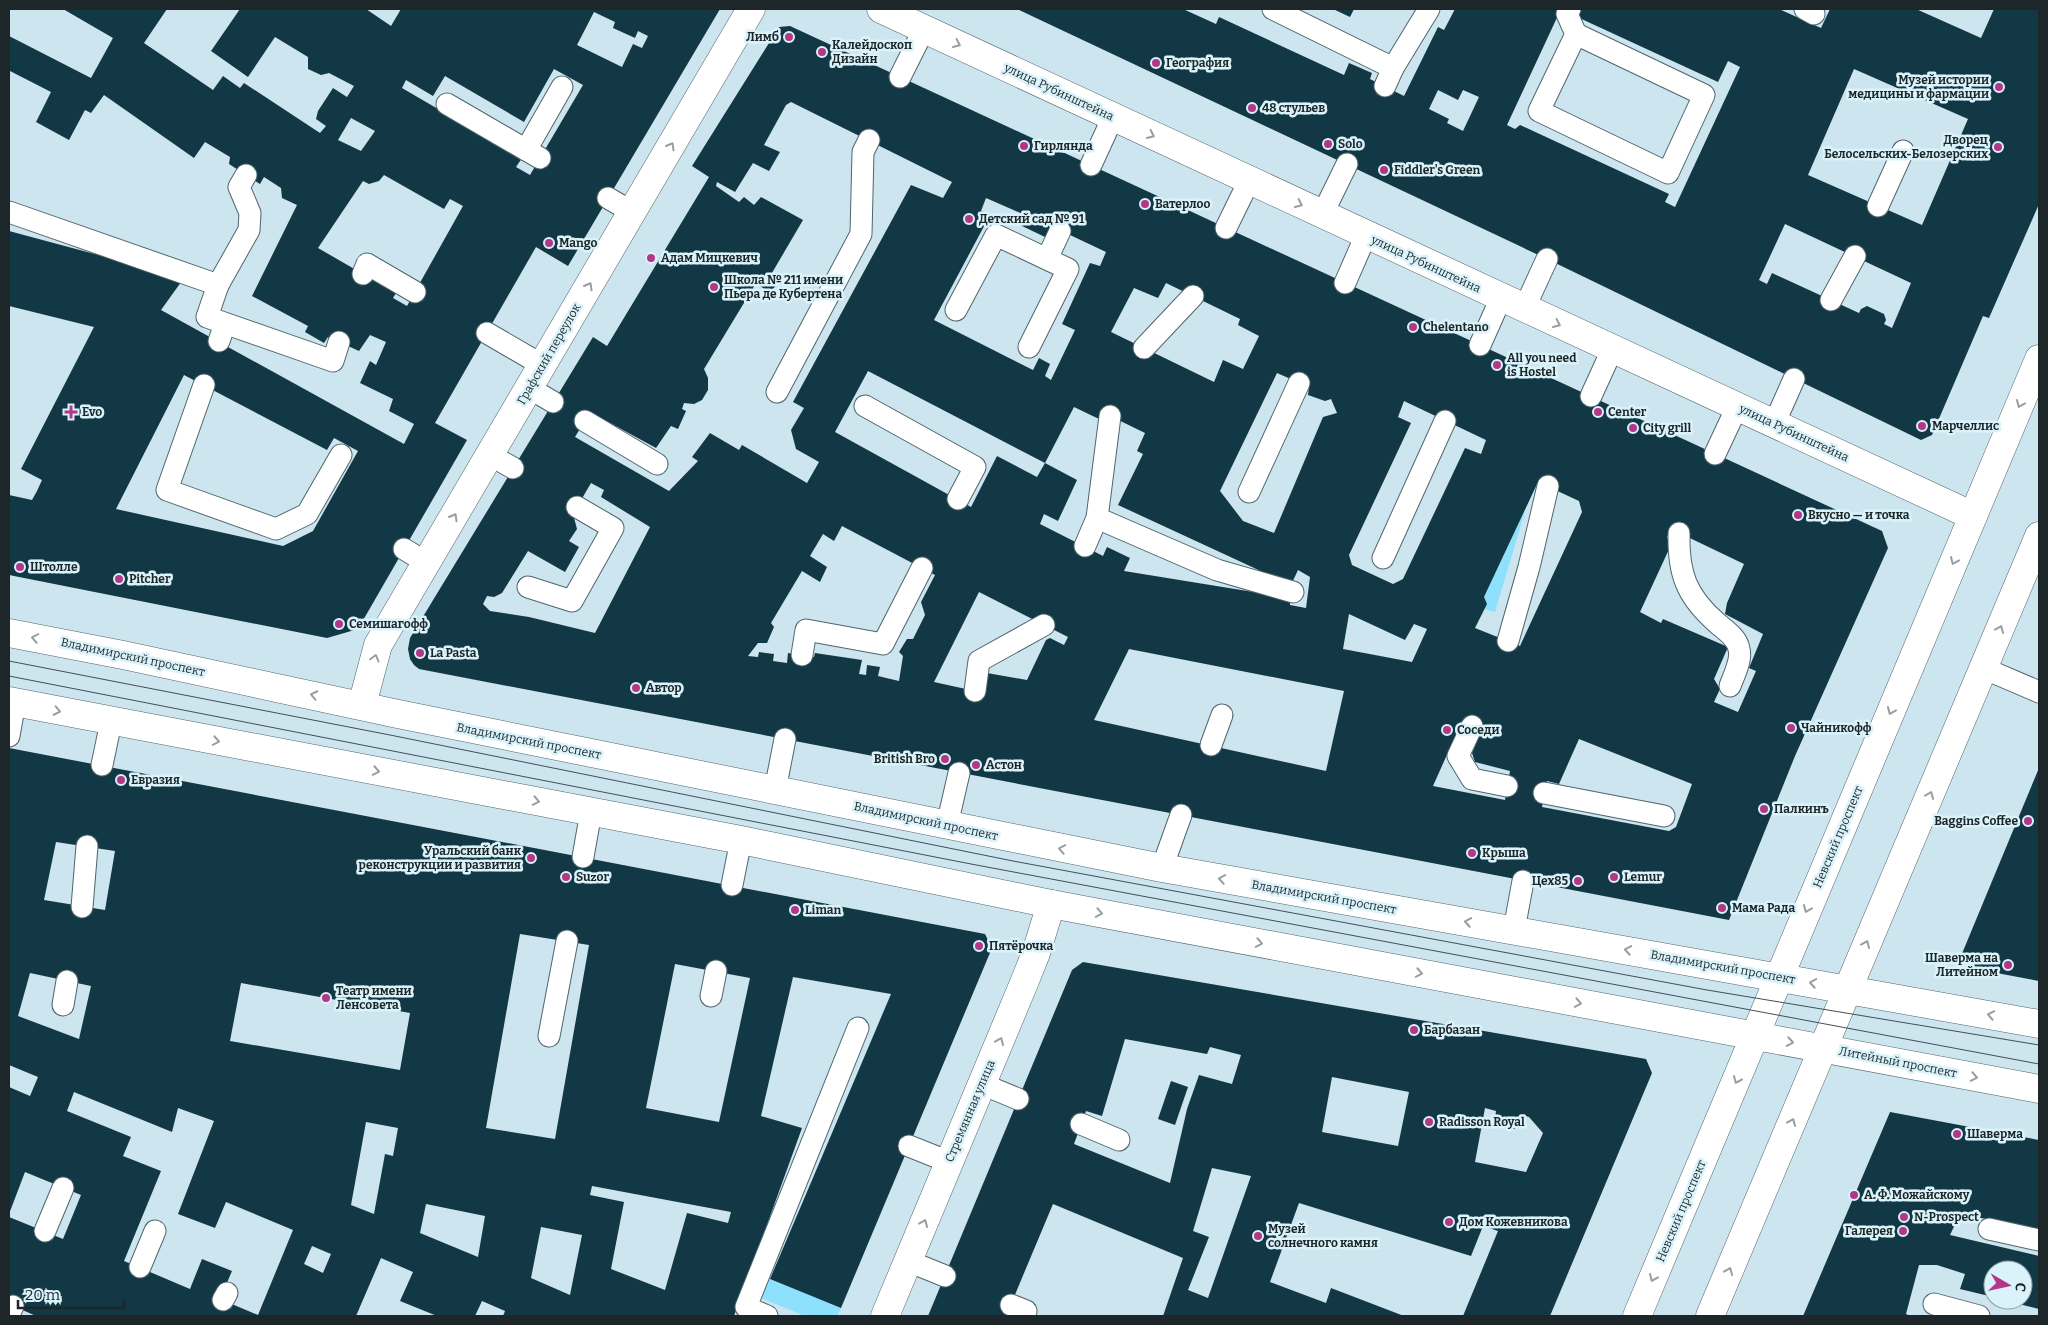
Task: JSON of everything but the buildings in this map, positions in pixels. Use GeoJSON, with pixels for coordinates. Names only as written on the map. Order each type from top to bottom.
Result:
{"type":"FeatureCollection","features":[{"type":"Feature","properties":{"kind":"main road","name":"Графский переулок"},"geometry":{"type":"LineString","coordinates":[[362,705],[378,645],[751,9]]}},
{"type":"Feature","properties":{"kind":"main road","name":"улица Рубинштейна"},"geometry":{"type":"LineString","coordinates":[[881,9],[1512,304],[1973,516]]}},
{"type":"Feature","properties":{"kind":"main road","name":"Невский проспект"},"geometry":{"type":"LineString","coordinates":[[1637,1316],[2039,359]]}},
{"type":"Feature","properties":{"kind":"main road"},"geometry":{"type":"LineString","coordinates":[[1710,1316],[2039,536]]}},
{"type":"Feature","properties":{"kind":"main road","name":"Владимирский проспект"},"geometry":{"type":"LineString","coordinates":[[9,633],[947,826],[1162,868],[1847,989]]}},
{"type":"Feature","properties":{"kind":"main road"},"geometry":{"type":"LineString","coordinates":[[12,702],[741,840],[1051,904],[1756,1036]]}},
{"type":"Feature","properties":{"kind":"main road","name":"Стремянная улица"},"geometry":{"type":"LineString","coordinates":[[885,1316],[1036,954],[1051,904]]}},
{"type":"Feature","properties":{"kind":"main road"},"geometry":{"type":"LineString","coordinates":[[1847,989],[2039,1024]]}},
{"type":"Feature","properties":{"kind":"main road","name":"Литейный проспект"},"geometry":{"type":"LineString","coordinates":[[1756,1036],[2039,1089]]}},
{"type":"Feature","properties":{"kind":"lane"},"geometry":{"type":"LineString","coordinates":[[1273,9],[1389,77],[1429,9]]}},
{"type":"Feature","properties":{"kind":"lane"},"geometry":{"type":"LineString","coordinates":[[1570,9],[1567,14],[1576,34],[1704,95],[1668,173],[1598,150],[1539,111],[1576,34]]}},
{"type":"Feature","properties":{"kind":"lane"},"geometry":{"type":"LineString","coordinates":[[900,77],[924,29]]}},
{"type":"Feature","properties":{"kind":"lane"},"geometry":{"type":"LineString","coordinates":[[447,104],[533,154],[562,87]]}},
{"type":"Feature","properties":{"kind":"lane"},"geometry":{"type":"LineString","coordinates":[[1091,165],[1113,117]]}},
{"type":"Feature","properties":{"kind":"lane"},"geometry":{"type":"LineString","coordinates":[[777,392],[861,234],[864,152],[869,140]]}},
{"type":"Feature","properties":{"kind":"lane"},"geometry":{"type":"LineString","coordinates":[[1878,206],[1903,150]]}},
{"type":"Feature","properties":{"kind":"lane"},"geometry":{"type":"LineString","coordinates":[[1322,215],[1347,164]]}},
{"type":"Feature","properties":{"kind":"lane"},"geometry":{"type":"LineString","coordinates":[[246,175],[239,187],[250,213],[249,230],[218,285],[207,317],[222,332],[333,361],[339,342]]}},
{"type":"Feature","properties":{"kind":"lane"},"geometry":{"type":"LineString","coordinates":[[1226,228],[1249,181]]}},
{"type":"Feature","properties":{"kind":"lane"},"geometry":{"type":"LineString","coordinates":[[608,198],[632,212]]}},
{"type":"Feature","properties":{"kind":"lane"},"geometry":{"type":"LineString","coordinates":[[9,212],[218,285]]}},
{"type":"Feature","properties":{"kind":"lane"},"geometry":{"type":"LineString","coordinates":[[1047,259],[1060,231]]}},
{"type":"Feature","properties":{"kind":"lane"},"geometry":{"type":"LineString","coordinates":[[956,310],[996,235],[1068,269],[1029,346]]}},
{"type":"Feature","properties":{"kind":"lane"},"geometry":{"type":"LineString","coordinates":[[1344,282],[1366,235]]}},
{"type":"Feature","properties":{"kind":"lane"},"geometry":{"type":"LineString","coordinates":[[1831,300],[1855,256]]}},
{"type":"Feature","properties":{"kind":"lane"},"geometry":{"type":"LineString","coordinates":[[1480,345],[1547,259]]}},
{"type":"Feature","properties":{"kind":"lane"},"geometry":{"type":"LineString","coordinates":[[363,274],[367,264],[415,292]]}},
{"type":"Feature","properties":{"kind":"lane"},"geometry":{"type":"LineString","coordinates":[[1144,348],[1193,296]]}},
{"type":"Feature","properties":{"kind":"lane"},"geometry":{"type":"LineString","coordinates":[[487,333],[536,377],[553,402]]}},
{"type":"Feature","properties":{"kind":"lane"},"geometry":{"type":"LineString","coordinates":[[1590,396],[1612,350]]}},
{"type":"Feature","properties":{"kind":"lane"},"geometry":{"type":"LineString","coordinates":[[1774,424],[1794,379]]}},
{"type":"Feature","properties":{"kind":"lane"},"geometry":{"type":"LineString","coordinates":[[1249,492],[1300,383]]}},
{"type":"Feature","properties":{"kind":"lane"},"geometry":{"type":"LineString","coordinates":[[204,385],[167,490],[276,529],[307,514],[322,503],[340,455]]}},
{"type":"Feature","properties":{"kind":"lane"},"geometry":{"type":"LineString","coordinates":[[865,406],[975,466],[958,499]]}},
{"type":"Feature","properties":{"kind":"lane"},"geometry":{"type":"LineString","coordinates":[[1716,454],[1737,407]]}},
{"type":"Feature","properties":{"kind":"lane"},"geometry":{"type":"LineString","coordinates":[[1085,546],[1097,518],[1110,416]]}},
{"type":"Feature","properties":{"kind":"lane"},"geometry":{"type":"LineString","coordinates":[[1383,558],[1445,420]]}},
{"type":"Feature","properties":{"kind":"lane"},"geometry":{"type":"LineString","coordinates":[[585,421],[657,464]]}},
{"type":"Feature","properties":{"kind":"lane"},"geometry":{"type":"LineString","coordinates":[[490,455],[513,468]]}},
{"type":"Feature","properties":{"kind":"lane"},"geometry":{"type":"LineString","coordinates":[[1508,641],[1529,567],[1548,486]]}},
{"type":"Feature","properties":{"kind":"lane"},"geometry":{"type":"LineString","coordinates":[[528,587],[572,601],[612,528],[576,507]]}},
{"type":"Feature","properties":{"kind":"lane"},"geometry":{"type":"LineString","coordinates":[[1097,518],[1217,570],[1293,592]]}},
{"type":"Feature","properties":{"kind":"lane"},"geometry":{"type":"LineString","coordinates":[[1679,533],[1678,559],[1686,585],[1700,607],[1731,634],[1740,649],[1738,666],[1730,686]]}},
{"type":"Feature","properties":{"kind":"lane"},"geometry":{"type":"LineString","coordinates":[[404,549],[427,562]]}},
{"type":"Feature","properties":{"kind":"lane"},"geometry":{"type":"LineString","coordinates":[[802,655],[806,630],[883,644],[922,568]]}},
{"type":"Feature","properties":{"kind":"lane"},"geometry":{"type":"LineString","coordinates":[[975,691],[979,661],[1044,625]]}},
{"type":"Feature","properties":{"kind":"lane"},"geometry":{"type":"LineString","coordinates":[[1983,668],[2039,692]]}},
{"type":"Feature","properties":{"kind":"lane"},"geometry":{"type":"LineString","coordinates":[[9,736],[12,702]]}},
{"type":"Feature","properties":{"kind":"lane"},"geometry":{"type":"LineString","coordinates":[[1210,745],[1222,715]]}},
{"type":"Feature","properties":{"kind":"lane"},"geometry":{"type":"LineString","coordinates":[[102,765],[111,722]]}},
{"type":"Feature","properties":{"kind":"lane"},"geometry":{"type":"LineString","coordinates":[[1472,726],[1458,756],[1472,779],[1507,786]]}},
{"type":"Feature","properties":{"kind":"lane"},"geometry":{"type":"LineString","coordinates":[[775,790],[785,739]]}},
{"type":"Feature","properties":{"kind":"lane"},"geometry":{"type":"LineString","coordinates":[[947,826],[959,773]]}},
{"type":"Feature","properties":{"kind":"lane"},"geometry":{"type":"LineString","coordinates":[[1544,793],[1664,816]]}},
{"type":"Feature","properties":{"kind":"lane"},"geometry":{"type":"LineString","coordinates":[[583,857],[592,812]]}},
{"type":"Feature","properties":{"kind":"lane"},"geometry":{"type":"LineString","coordinates":[[1162,868],[1182,815]]}},
{"type":"Feature","properties":{"kind":"lane"},"geometry":{"type":"LineString","coordinates":[[732,885],[741,840]]}},
{"type":"Feature","properties":{"kind":"lane"},"geometry":{"type":"LineString","coordinates":[[82,907],[87,846]]}},
{"type":"Feature","properties":{"kind":"lane"},"geometry":{"type":"LineString","coordinates":[[1514,930],[1523,881]]}},
{"type":"Feature","properties":{"kind":"lane"},"geometry":{"type":"LineString","coordinates":[[549,1036],[567,941]]}},
{"type":"Feature","properties":{"kind":"lane"},"geometry":{"type":"LineString","coordinates":[[711,996],[716,971]]}},
{"type":"Feature","properties":{"kind":"lane"},"geometry":{"type":"LineString","coordinates":[[63,1005],[67,981]]}},
{"type":"Feature","properties":{"kind":"lane"},"geometry":{"type":"LineString","coordinates":[[767,1316],[746,1308],[832,1112],[858,1028]]}},
{"type":"Feature","properties":{"kind":"lane"},"geometry":{"type":"LineString","coordinates":[[982,1084],[1018,1099]]}},
{"type":"Feature","properties":{"kind":"lane"},"geometry":{"type":"LineString","coordinates":[[1081,1124],[1119,1140]]}},
{"type":"Feature","properties":{"kind":"lane"},"geometry":{"type":"LineString","coordinates":[[909,1146],[949,1162]]}},
{"type":"Feature","properties":{"kind":"lane"},"geometry":{"type":"LineString","coordinates":[[45,1231],[63,1188]]}},
{"type":"Feature","properties":{"kind":"lane"},"geometry":{"type":"LineString","coordinates":[[1989,1229],[2039,1240]]}},
{"type":"Feature","properties":{"kind":"lane"},"geometry":{"type":"LineString","coordinates":[[140,1267],[155,1231]]}},
{"type":"Feature","properties":{"kind":"lane"},"geometry":{"type":"LineString","coordinates":[[908,1261],[945,1276]]}},
{"type":"Feature","properties":{"kind":"lane"},"geometry":{"type":"LineString","coordinates":[[1934,1304],[1979,1316]]}},
{"type":"Feature","properties":{"kind":"shaded area"},"geometry":{"type":"Polygon","coordinates":[[[1526,508],[1495,612],[1484,609],[1484,597],[1526,508]]]}},
{"type":"Feature","properties":{"kind":"shaded area"},"geometry":{"type":"Polygon","coordinates":[[[770,1279],[841,1308],[837,1316],[805,1316],[761,1298],[770,1279]]]}},
{"type":"Feature","properties":{"kind":"tram line"},"geometry":{"type":"LineString","coordinates":[[9,661],[390,735],[1013,861],[1707,990],[2039,1045]]}},
{"type":"Feature","properties":{"kind":"tram line"},"geometry":{"type":"LineString","coordinates":[[9,676],[971,864],[2039,1064]]}},
{"type":"Feature","properties":{"kind":"place","name":"Лимб"},"geometry":{"type":"Point","coordinates":[789,37]}},
{"type":"Feature","properties":{"kind":"place","name":"Калейдоскоп Дизайн"},"geometry":{"type":"Point","coordinates":[822,52]}},
{"type":"Feature","properties":{"kind":"place","name":"География"},"geometry":{"type":"Point","coordinates":[1156,63]}},
{"type":"Feature","properties":{"kind":"place","name":"Музей истории медицины и фармации"},"geometry":{"type":"Point","coordinates":[1999,87]}},
{"type":"Feature","properties":{"kind":"place","name":"48 стульев"},"geometry":{"type":"Point","coordinates":[1252,108]}},
{"type":"Feature","properties":{"kind":"place","name":"Solo"},"geometry":{"type":"Point","coordinates":[1328,144]}},
{"type":"Feature","properties":{"kind":"place","name":"Гирлянда"},"geometry":{"type":"Point","coordinates":[1024,146]}},
{"type":"Feature","properties":{"kind":"place","name":"Дворец Белосельских-Белозерских"},"geometry":{"type":"Point","coordinates":[1998,147]}},
{"type":"Feature","properties":{"kind":"place","name":"Fiddler's Green"},"geometry":{"type":"Point","coordinates":[1384,170]}},
{"type":"Feature","properties":{"kind":"place","name":"Ватерлоо"},"geometry":{"type":"Point","coordinates":[1145,204]}},
{"type":"Feature","properties":{"kind":"place","name":"Детский сад № 91"},"geometry":{"type":"Point","coordinates":[969,219]}},
{"type":"Feature","properties":{"kind":"place","name":"Mango"},"geometry":{"type":"Point","coordinates":[549,243]}},
{"type":"Feature","properties":{"kind":"place","name":"Адам Мицкевич"},"geometry":{"type":"Point","coordinates":[651,258]}},
{"type":"Feature","properties":{"kind":"place","name":"Школа № 211 имени Пьера де Кубертена"},"geometry":{"type":"Point","coordinates":[714,287]}},
{"type":"Feature","properties":{"kind":"place","name":"Chelentano"},"geometry":{"type":"Point","coordinates":[1413,327]}},
{"type":"Feature","properties":{"kind":"place","name":"All you need is Hostel"},"geometry":{"type":"Point","coordinates":[1497,365]}},
{"type":"Feature","properties":{"kind":"place","name":"Evo"},"geometry":{"type":"Point","coordinates":[71,412]}},
{"type":"Feature","properties":{"kind":"place","name":"Center"},"geometry":{"type":"Point","coordinates":[1598,412]}},
{"type":"Feature","properties":{"kind":"place","name":"Марчеллис"},"geometry":{"type":"Point","coordinates":[1922,426]}},
{"type":"Feature","properties":{"kind":"place","name":"City grill"},"geometry":{"type":"Point","coordinates":[1633,428]}},
{"type":"Feature","properties":{"kind":"place","name":"Вкусно — и точка"},"geometry":{"type":"Point","coordinates":[1798,515]}},
{"type":"Feature","properties":{"kind":"place","name":"Штолле"},"geometry":{"type":"Point","coordinates":[20,567]}},
{"type":"Feature","properties":{"kind":"place","name":"Pitcher"},"geometry":{"type":"Point","coordinates":[119,579]}},
{"type":"Feature","properties":{"kind":"place","name":"Семишагофф"},"geometry":{"type":"Point","coordinates":[339,624]}},
{"type":"Feature","properties":{"kind":"place","name":"La Pasta"},"geometry":{"type":"Point","coordinates":[420,653]}},
{"type":"Feature","properties":{"kind":"place","name":"Автор"},"geometry":{"type":"Point","coordinates":[636,688]}},
{"type":"Feature","properties":{"kind":"place","name":"Чайникофф"},"geometry":{"type":"Point","coordinates":[1791,728]}},
{"type":"Feature","properties":{"kind":"place","name":"Соседи"},"geometry":{"type":"Point","coordinates":[1447,730]}},
{"type":"Feature","properties":{"kind":"place","name":"British Bro"},"geometry":{"type":"Point","coordinates":[945,759]}},
{"type":"Feature","properties":{"kind":"place","name":"Астон"},"geometry":{"type":"Point","coordinates":[976,765]}},
{"type":"Feature","properties":{"kind":"place","name":"Евразия"},"geometry":{"type":"Point","coordinates":[121,780]}},
{"type":"Feature","properties":{"kind":"place","name":"Палкинъ"},"geometry":{"type":"Point","coordinates":[1764,809]}},
{"type":"Feature","properties":{"kind":"place","name":"Baggins Coffee"},"geometry":{"type":"Point","coordinates":[2028,821]}},
{"type":"Feature","properties":{"kind":"place","name":"Крыша"},"geometry":{"type":"Point","coordinates":[1472,853]}},
{"type":"Feature","properties":{"kind":"place","name":"Уральский банк реконструкции и развития"},"geometry":{"type":"Point","coordinates":[531,858]}},
{"type":"Feature","properties":{"kind":"place","name":"Suzor"},"geometry":{"type":"Point","coordinates":[566,877]}},
{"type":"Feature","properties":{"kind":"place","name":"Lemur"},"geometry":{"type":"Point","coordinates":[1614,877]}},
{"type":"Feature","properties":{"kind":"place","name":"Цех85"},"geometry":{"type":"Point","coordinates":[1578,881]}},
{"type":"Feature","properties":{"kind":"place","name":"Мама Рада"},"geometry":{"type":"Point","coordinates":[1722,908]}},
{"type":"Feature","properties":{"kind":"place","name":"Liman"},"geometry":{"type":"Point","coordinates":[795,910]}},
{"type":"Feature","properties":{"kind":"place","name":"Пятёрочка"},"geometry":{"type":"Point","coordinates":[979,946]}},
{"type":"Feature","properties":{"kind":"place","name":"Шаверма на Литейном"},"geometry":{"type":"Point","coordinates":[2008,965]}},
{"type":"Feature","properties":{"kind":"place","name":"Театр имени Ленсовета"},"geometry":{"type":"Point","coordinates":[326,998]}},
{"type":"Feature","properties":{"kind":"place","name":"Барбазан"},"geometry":{"type":"Point","coordinates":[1414,1030]}},
{"type":"Feature","properties":{"kind":"place","name":"Radisson Royal"},"geometry":{"type":"Point","coordinates":[1429,1122]}},
{"type":"Feature","properties":{"kind":"place","name":"Шаверма"},"geometry":{"type":"Point","coordinates":[1957,1134]}},
{"type":"Feature","properties":{"kind":"place","name":"А. Ф. Можайскому"},"geometry":{"type":"Point","coordinates":[1854,1195]}},
{"type":"Feature","properties":{"kind":"place","name":"N-Prospect"},"geometry":{"type":"Point","coordinates":[1904,1217]}},
{"type":"Feature","properties":{"kind":"place","name":"Дом Кожевникова"},"geometry":{"type":"Point","coordinates":[1449,1222]}},
{"type":"Feature","properties":{"kind":"place","name":"Галерея"},"geometry":{"type":"Point","coordinates":[1903,1231]}},
{"type":"Feature","properties":{"kind":"place","name":"Музей солнечного камня"},"geometry":{"type":"Point","coordinates":[1258,1236]}}]}
